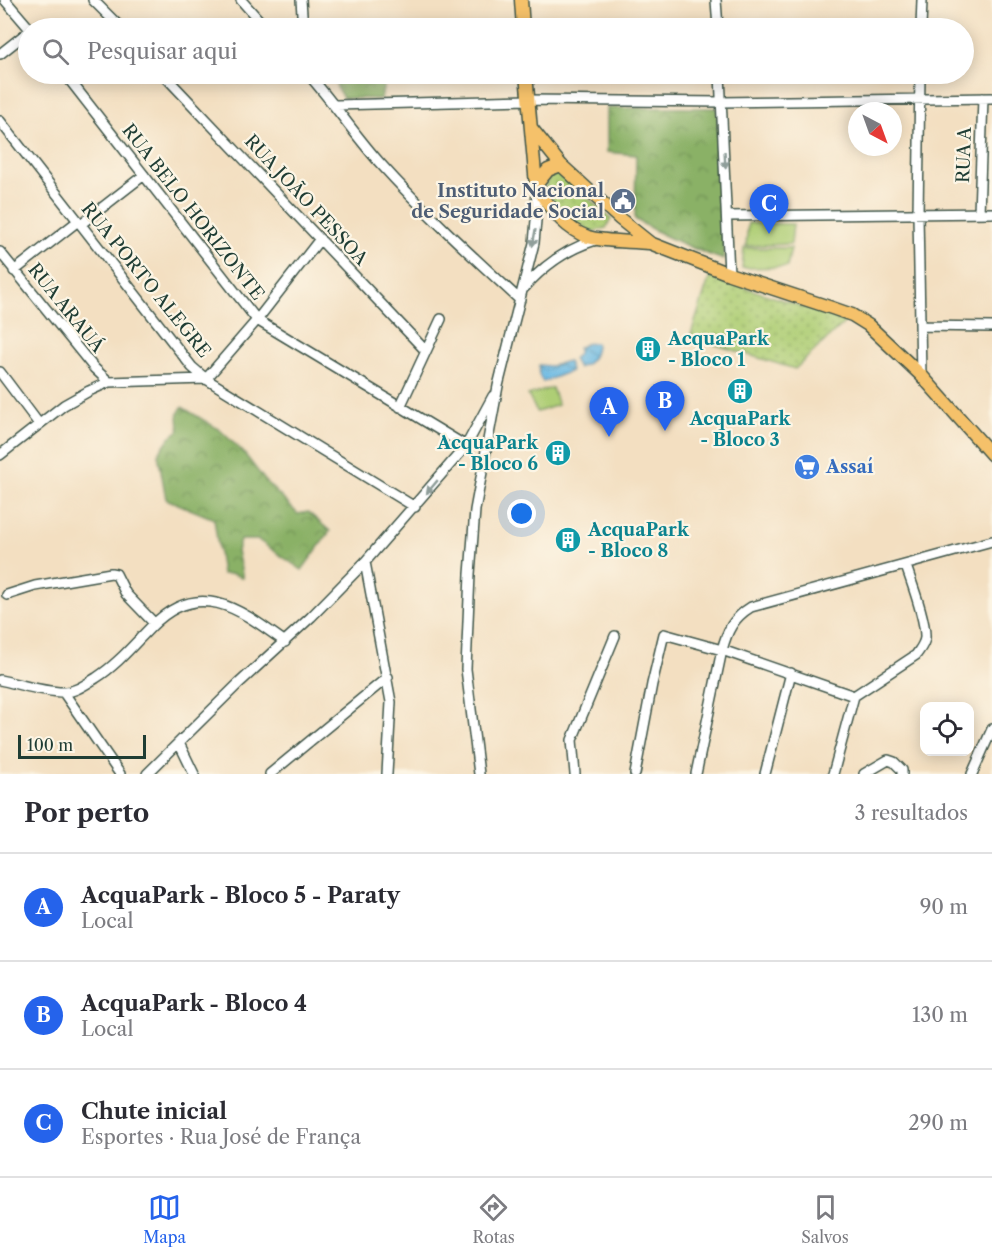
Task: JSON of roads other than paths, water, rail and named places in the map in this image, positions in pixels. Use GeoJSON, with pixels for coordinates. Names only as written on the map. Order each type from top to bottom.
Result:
{"type":"FeatureCollection","features":[{"type":"Feature","properties":{"kind":"main road"},"geometry":{"type":"LineString","coordinates":[[521,0],[522,18]]}},
{"type":"Feature","properties":{"kind":"main road"},"geometry":{"type":"LineString","coordinates":[[527,84],[536,185],[544,201],[568,225],[579,233],[599,239],[650,243],[729,274],[852,315],[868,325],[921,375],[992,455]]}},
{"type":"Feature","properties":{"kind":"main road"},"geometry":{"type":"LineString","coordinates":[[532,129],[561,165],[650,243]]}},
{"type":"Feature","properties":{"kind":"main road"},"geometry":{"type":"LineString","coordinates":[[536,185],[548,170],[561,165]]}},
{"type":"Feature","properties":{"kind":"main road"},"geometry":{"type":"LineString","coordinates":[[599,239],[611,232],[620,219]]}},
{"type":"Feature","properties":{"kind":"street"},"geometry":{"type":"LineString","coordinates":[[5,0],[19,18]]}},
{"type":"Feature","properties":{"kind":"street"},"geometry":{"type":"LineString","coordinates":[[93,0],[111,18]]}},
{"type":"Feature","properties":{"kind":"street"},"geometry":{"type":"LineString","coordinates":[[241,0],[257,18]]}},
{"type":"Feature","properties":{"kind":"street"},"geometry":{"type":"LineString","coordinates":[[301,0],[302,18]]}},
{"type":"Feature","properties":{"kind":"street"},"geometry":{"type":"LineString","coordinates":[[716,0],[717,18]]}},
{"type":"Feature","properties":{"kind":"street"},"geometry":{"type":"LineString","coordinates":[[921,18],[922,0]]}},
{"type":"Feature","properties":{"kind":"street"},"geometry":{"type":"LineString","coordinates":[[0,54],[18,39]]}},
{"type":"Feature","properties":{"kind":"street","name":"RUA BELO HORIZONTE"},"geometry":{"type":"LineString","coordinates":[[72,84],[257,320],[466,446]]}},
{"type":"Feature","properties":{"kind":"street","name":"RUA JOÃO PESSOA"},"geometry":{"type":"LineString","coordinates":[[173,84],[425,350]]}},
{"type":"Feature","properties":{"kind":"street"},"geometry":{"type":"LineString","coordinates":[[317,84],[379,162],[519,300]]}},
{"type":"Feature","properties":{"kind":"street"},"geometry":{"type":"LineString","coordinates":[[721,84],[729,274]]}},
{"type":"Feature","properties":{"kind":"street"},"geometry":{"type":"LineString","coordinates":[[920,84],[918,215],[922,326],[921,375]]}},
{"type":"Feature","properties":{"kind":"street"},"geometry":{"type":"LineString","coordinates":[[336,105],[528,100],[722,102],[987,98]]}},
{"type":"Feature","properties":{"kind":"street","name":"RUA A"},"geometry":{"type":"LineString","coordinates":[[979,213],[987,98]]}},
{"type":"Feature","properties":{"kind":"street","name":"RUA PORTO ALEGRE"},"geometry":{"type":"LineString","coordinates":[[0,121],[192,367],[206,379],[415,507]]}},
{"type":"Feature","properties":{"kind":"street"},"geometry":{"type":"LineString","coordinates":[[8,267],[79,223],[144,175]]}},
{"type":"Feature","properties":{"kind":"street"},"geometry":{"type":"LineString","coordinates":[[479,774],[466,669],[475,510],[498,386],[536,225],[536,185]]}},
{"type":"Feature","properties":{"kind":"street"},"geometry":{"type":"LineString","coordinates":[[727,216],[992,213]]}},
{"type":"Feature","properties":{"kind":"street"},"geometry":{"type":"LineString","coordinates":[[0,455],[64,405],[109,382],[206,379],[257,320],[320,239]]}},
{"type":"Feature","properties":{"kind":"street"},"geometry":{"type":"LineString","coordinates":[[522,290],[546,265],[580,245],[599,239]]}},
{"type":"Feature","properties":{"kind":"street","name":"RUA ARAUÁ"},"geometry":{"type":"LineString","coordinates":[[0,252],[8,267],[93,368],[109,382]]}},
{"type":"Feature","properties":{"kind":"street"},"geometry":{"type":"LineString","coordinates":[[400,407],[441,319]]}},
{"type":"Feature","properties":{"kind":"street"},"geometry":{"type":"LineString","coordinates":[[922,326],[992,327]]}},
{"type":"Feature","properties":{"kind":"street"},"geometry":{"type":"LineString","coordinates":[[0,372],[39,424]]}},
{"type":"Feature","properties":{"kind":"street"},"geometry":{"type":"LineString","coordinates":[[147,774],[238,684],[285,642],[365,562],[415,507],[466,446],[498,386]]}},
{"type":"Feature","properties":{"kind":"street"},"geometry":{"type":"LineString","coordinates":[[696,774],[722,650],[734,619],[751,607],[992,541]]}},
{"type":"Feature","properties":{"kind":"street"},"geometry":{"type":"LineString","coordinates":[[365,562],[391,702],[387,774]]}},
{"type":"Feature","properties":{"kind":"street"},"geometry":{"type":"LineString","coordinates":[[833,774],[854,696],[916,655],[923,646],[925,636],[923,624],[906,566]]}},
{"type":"Feature","properties":{"kind":"street"},"geometry":{"type":"LineString","coordinates":[[7,595],[35,586],[111,573],[116,574],[126,594],[154,623]]}},
{"type":"Feature","properties":{"kind":"street"},"geometry":{"type":"LineString","coordinates":[[0,680],[64,693],[82,687],[124,655],[154,623],[172,610],[188,604],[218,602],[246,614],[285,642]]}},
{"type":"Feature","properties":{"kind":"street"},"geometry":{"type":"LineString","coordinates":[[635,774],[664,634],[722,650],[854,696]]}},
{"type":"Feature","properties":{"kind":"street"},"geometry":{"type":"LineString","coordinates":[[574,774],[572,740],[615,636]]}},
{"type":"Feature","properties":{"kind":"street"},"geometry":{"type":"LineString","coordinates":[[765,774],[791,673]]}},
{"type":"Feature","properties":{"kind":"street"},"geometry":{"type":"LineString","coordinates":[[270,774],[388,677]]}},
{"type":"Feature","properties":{"kind":"street"},"geometry":{"type":"LineString","coordinates":[[64,693],[120,774]]}},
{"type":"Feature","properties":{"kind":"street"},"geometry":{"type":"LineString","coordinates":[[972,774],[992,729]]}},
{"type":"Feature","properties":{"kind":"street"},"geometry":{"type":"LineString","coordinates":[[179,743],[194,774]]}},
{"type":"Feature","properties":{"kind":"street"},"geometry":{"type":"LineString","coordinates":[[864,774],[888,759],[902,770],[902,774]]}},
{"type":"Feature","properties":{"kind":"water"},"geometry":{"type":"Polygon","coordinates":[[[587,343],[596,343],[595,351],[589,361],[578,368],[573,359],[578,354],[578,348],[587,343]]]}},
{"type":"Feature","properties":{"kind":"water"},"geometry":{"type":"Polygon","coordinates":[[[568,361],[571,371],[543,382],[539,375],[539,365],[551,366],[568,361]]]}},
{"type":"Feature","properties":{"kind":"place","name":"Instituto Nacional de Seguridade Social"},"geometry":{"type":"Point","coordinates":[623,201]}},
{"type":"Feature","properties":{"kind":"place","name":"Chute inicial"},"geometry":{"type":"Point","coordinates":[769,234]}},
{"type":"Feature","properties":{"kind":"place","name":"AcquaPark - Bloco 1"},"geometry":{"type":"Point","coordinates":[648,349]}},
{"type":"Feature","properties":{"kind":"place","name":"AcquaPark - Bloco 3"},"geometry":{"type":"Point","coordinates":[740,391]}},
{"type":"Feature","properties":{"kind":"place","name":"AcquaPark - Bloco 4"},"geometry":{"type":"Point","coordinates":[665,431]}},
{"type":"Feature","properties":{"kind":"place","name":"AcquaPark - Bloco 5 - Paraty"},"geometry":{"type":"Point","coordinates":[609,437]}},
{"type":"Feature","properties":{"kind":"place","name":"AcquaPark - Bloco 6"},"geometry":{"type":"Point","coordinates":[558,453]}},
{"type":"Feature","properties":{"kind":"place","name":"Assaí"},"geometry":{"type":"Point","coordinates":[807,467]}},
{"type":"Feature","properties":{"kind":"place","name":"AcquaPark - Bloco 8"},"geometry":{"type":"Point","coordinates":[568,540]}}]}
